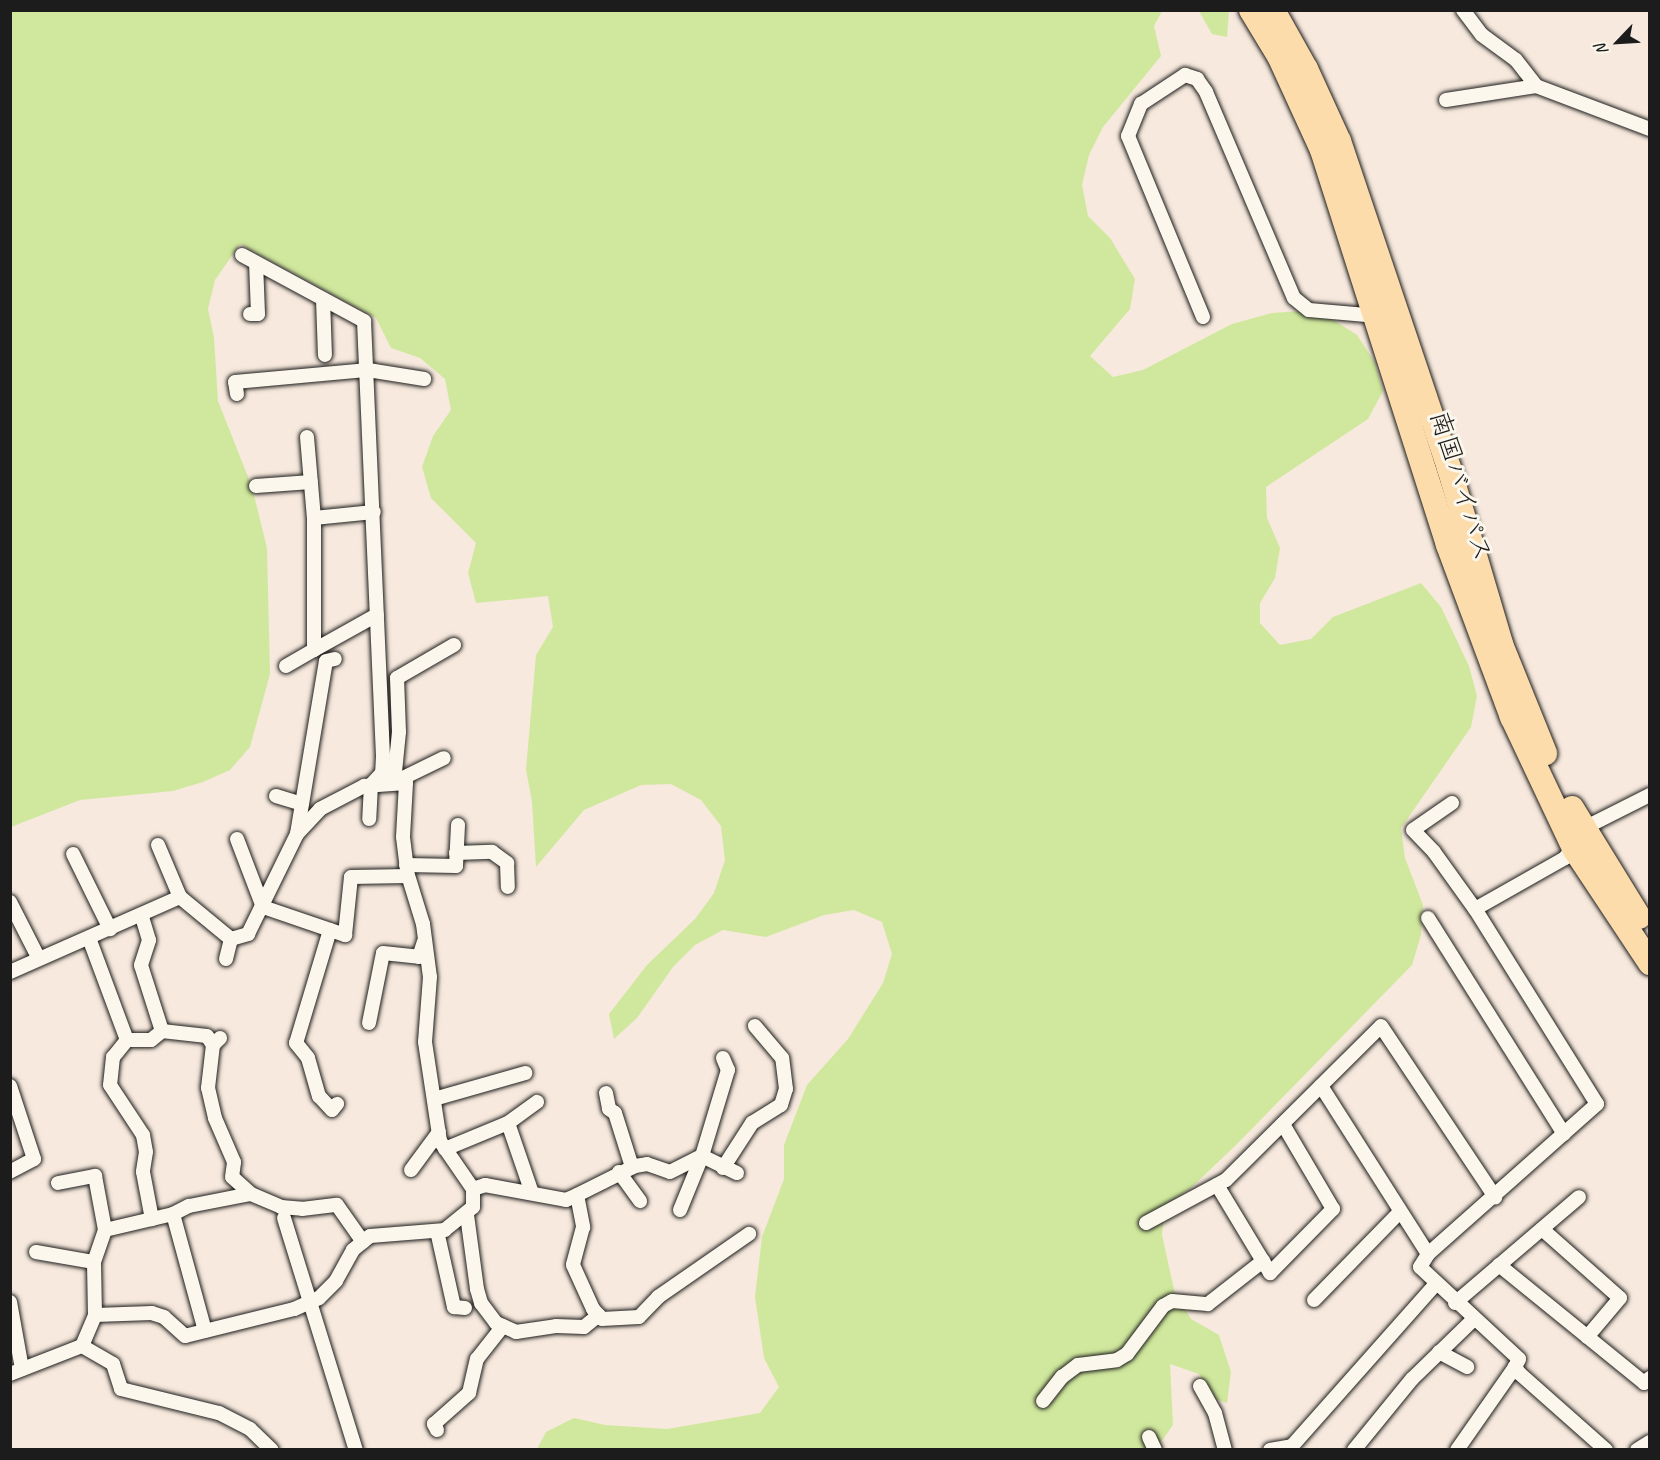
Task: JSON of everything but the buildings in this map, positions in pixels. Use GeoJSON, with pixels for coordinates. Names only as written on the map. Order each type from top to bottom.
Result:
{"type":"FeatureCollection","features":[{"type":"Feature","properties":{"kind":"highway","name":"南国バイパス"},"geometry":{"type":"LineString","coordinates":[[1251,10],[1279,56],[1322,150],[1446,458],[1501,644],[1580,842],[1650,963]]}},
{"type":"Feature","properties":{"kind":"highway","name":"南国バイパス"},"geometry":{"type":"LineString","coordinates":[[1273,10],[1306,69],[1339,141],[1387,315]]}},
{"type":"Feature","properties":{"kind":"highway","name":"南国バイパス"},"geometry":{"type":"LineString","coordinates":[[1580,842],[1650,933]]}},
{"type":"Feature","properties":{"kind":"street"},"geometry":{"type":"LineString","coordinates":[[1462,10],[1482,35],[1516,60],[1536,86]]}},
{"type":"Feature","properties":{"kind":"street"},"geometry":{"type":"LineString","coordinates":[[1203,317],[1128,136],[1141,104],[1185,75],[1197,79],[1206,92],[1294,298],[1309,310],[1387,315]]}},
{"type":"Feature","properties":{"kind":"street"},"geometry":{"type":"LineString","coordinates":[[1446,100],[1536,86],[1650,129]]}},
{"type":"Feature","properties":{"kind":"street"},"geometry":{"type":"LineString","coordinates":[[242,255],[364,321],[374,512],[382,773]]}},
{"type":"Feature","properties":{"kind":"street"},"geometry":{"type":"LineString","coordinates":[[250,314],[258,314],[256,263]]}},
{"type":"Feature","properties":{"kind":"street"},"geometry":{"type":"LineString","coordinates":[[323,299],[325,355]]}},
{"type":"Feature","properties":{"kind":"street"},"geometry":{"type":"LineString","coordinates":[[237,394],[235,382],[368,370],[424,379]]}},
{"type":"Feature","properties":{"kind":"street"},"geometry":{"type":"LineString","coordinates":[[307,437],[314,518],[314,650]]}},
{"type":"Feature","properties":{"kind":"street"},"geometry":{"type":"LineString","coordinates":[[256,486],[311,482]]}},
{"type":"Feature","properties":{"kind":"street"},"geometry":{"type":"LineString","coordinates":[[314,518],[374,512]]}},
{"type":"Feature","properties":{"kind":"street"},"geometry":{"type":"LineString","coordinates":[[286,666],[377,615]]}},
{"type":"Feature","properties":{"kind":"street"},"geometry":{"type":"LineString","coordinates":[[95,1315],[152,1313],[164,1317],[185,1336],[313,1303],[336,1281],[353,1250],[370,1236],[445,1230],[467,1215],[473,1207],[473,1189],[445,1149],[439,1132],[425,1042],[430,977],[425,940],[407,871],[403,837],[405,780],[399,732],[397,678],[454,645]]}},
{"type":"Feature","properties":{"kind":"street"},"geometry":{"type":"LineString","coordinates":[[231,939],[248,934],[297,834],[326,661],[335,659]]}},
{"type":"Feature","properties":{"kind":"street"},"geometry":{"type":"LineString","coordinates":[[369,819],[371,785],[382,773],[395,772],[399,732]]}},
{"type":"Feature","properties":{"kind":"street"},"geometry":{"type":"LineString","coordinates":[[297,834],[320,809],[371,785],[405,780],[444,758]]}},
{"type":"Feature","properties":{"kind":"street"},"geometry":{"type":"LineString","coordinates":[[1475,909],[1580,842],[1590,825],[1650,795]]}},
{"type":"Feature","properties":{"kind":"street"},"geometry":{"type":"LineString","coordinates":[[276,796],[303,804]]}},
{"type":"Feature","properties":{"kind":"street"},"geometry":{"type":"LineString","coordinates":[[1452,803],[1413,830],[1434,852],[1475,909],[1598,1104],[1428,1254],[1420,1267],[1435,1285],[1519,1359],[1460,1445],[1475,1449]]}},
{"type":"Feature","properties":{"kind":"street"},"geometry":{"type":"LineString","coordinates":[[262,907],[345,935],[351,877],[456,866],[458,825]]}},
{"type":"Feature","properties":{"kind":"street"},"geometry":{"type":"LineString","coordinates":[[237,839],[262,907]]}},
{"type":"Feature","properties":{"kind":"street"},"geometry":{"type":"LineString","coordinates":[[158,844],[180,897],[231,939]]}},
{"type":"Feature","properties":{"kind":"street"},"geometry":{"type":"LineString","coordinates":[[456,853],[492,852],[507,863],[508,887]]}},
{"type":"Feature","properties":{"kind":"street"},"geometry":{"type":"LineString","coordinates":[[73,854],[110,929]]}},
{"type":"Feature","properties":{"kind":"street"},"geometry":{"type":"LineString","coordinates":[[10,972],[38,957],[142,917],[153,908],[180,897]]}},
{"type":"Feature","properties":{"kind":"street"},"geometry":{"type":"LineString","coordinates":[[10,902],[38,957]]}},
{"type":"Feature","properties":{"kind":"street"},"geometry":{"type":"LineString","coordinates":[[142,917],[149,940],[141,965],[162,1031]]}},
{"type":"Feature","properties":{"kind":"street"},"geometry":{"type":"LineString","coordinates":[[1428,918],[1564,1134]]}},
{"type":"Feature","properties":{"kind":"street"},"geometry":{"type":"LineString","coordinates":[[330,930],[296,1043],[308,1058],[319,1096],[332,1110],[337,1104]]}},
{"type":"Feature","properties":{"kind":"street"},"geometry":{"type":"LineString","coordinates":[[89,938],[127,1040]]}},
{"type":"Feature","properties":{"kind":"street"},"geometry":{"type":"LineString","coordinates":[[226,959],[231,939]]}},
{"type":"Feature","properties":{"kind":"street"},"geometry":{"type":"LineString","coordinates":[[369,1023],[383,953],[419,957],[425,940]]}},
{"type":"Feature","properties":{"kind":"street"},"geometry":{"type":"LineString","coordinates":[[702,1156],[730,1171],[752,1124],[782,1105],[786,1089],[782,1058],[755,1026]]}},
{"type":"Feature","properties":{"kind":"street"},"geometry":{"type":"LineString","coordinates":[[1146,1223],[1217,1185],[1283,1124],[1381,1026],[1495,1197]]}},
{"type":"Feature","properties":{"kind":"street"},"geometry":{"type":"LineString","coordinates":[[127,1040],[151,1040],[162,1031],[207,1036],[216,1041],[208,1088],[215,1118],[234,1162],[232,1177],[251,1194],[281,1207],[302,1209],[337,1205],[363,1242]]}},
{"type":"Feature","properties":{"kind":"street"},"geometry":{"type":"LineString","coordinates":[[127,1040],[113,1057],[110,1085],[143,1135],[146,1152],[143,1172],[152,1219]]}},
{"type":"Feature","properties":{"kind":"street"},"geometry":{"type":"LineString","coordinates":[[680,1210],[702,1156],[728,1070],[723,1058]]}},
{"type":"Feature","properties":{"kind":"street"},"geometry":{"type":"LineString","coordinates":[[434,1099],[525,1073]]}},
{"type":"Feature","properties":{"kind":"street"},"geometry":{"type":"LineString","coordinates":[[10,1086],[34,1159],[10,1172]]}},
{"type":"Feature","properties":{"kind":"street"},"geometry":{"type":"LineString","coordinates":[[1321,1086],[1399,1213],[1428,1254]]}},
{"type":"Feature","properties":{"kind":"street"},"geometry":{"type":"LineString","coordinates":[[606,1093],[609,1109],[615,1113],[626,1169],[639,1201]]}},
{"type":"Feature","properties":{"kind":"street"},"geometry":{"type":"LineString","coordinates":[[445,1149],[508,1123],[537,1102]]}},
{"type":"Feature","properties":{"kind":"street"},"geometry":{"type":"LineString","coordinates":[[508,1123],[532,1193]]}},
{"type":"Feature","properties":{"kind":"street"},"geometry":{"type":"LineString","coordinates":[[1217,1185],[1270,1273],[1333,1209],[1283,1124]]}},
{"type":"Feature","properties":{"kind":"street"},"geometry":{"type":"LineString","coordinates":[[411,1170],[439,1132]]}},
{"type":"Feature","properties":{"kind":"street"},"geometry":{"type":"LineString","coordinates":[[473,1189],[485,1185],[566,1200],[626,1169],[647,1164],[670,1172],[702,1156]]}},
{"type":"Feature","properties":{"kind":"street"},"geometry":{"type":"LineString","coordinates":[[10,1302],[16,1371],[82,1346],[95,1315],[94,1262],[105,1230],[95,1176],[58,1183]]}},
{"type":"Feature","properties":{"kind":"street"},"geometry":{"type":"LineString","coordinates":[[105,1230],[173,1214],[189,1206],[251,1194]]}},
{"type":"Feature","properties":{"kind":"street"},"geometry":{"type":"LineString","coordinates":[[577,1195],[583,1227],[573,1265],[602,1319],[639,1317],[658,1297],[749,1234]]}},
{"type":"Feature","properties":{"kind":"street"},"geometry":{"type":"LineString","coordinates":[[1455,1302],[1580,1197]]}},
{"type":"Feature","properties":{"kind":"street"},"geometry":{"type":"LineString","coordinates":[[1314,1300],[1399,1213]]}},
{"type":"Feature","properties":{"kind":"street"},"geometry":{"type":"LineString","coordinates":[[173,1214],[205,1331]]}},
{"type":"Feature","properties":{"kind":"street"},"geometry":{"type":"LineString","coordinates":[[467,1215],[481,1303],[503,1326],[516,1332],[556,1326],[584,1327],[599,1316]]}},
{"type":"Feature","properties":{"kind":"street"},"geometry":{"type":"LineString","coordinates":[[284,1218],[313,1303],[356,1449]]}},
{"type":"Feature","properties":{"kind":"street"},"geometry":{"type":"LineString","coordinates":[[1542,1229],[1620,1298],[1587,1337]]}},
{"type":"Feature","properties":{"kind":"street"},"geometry":{"type":"LineString","coordinates":[[436,1231],[454,1307],[465,1308]]}},
{"type":"Feature","properties":{"kind":"street"},"geometry":{"type":"LineString","coordinates":[[36,1252],[94,1262]]}},
{"type":"Feature","properties":{"kind":"street"},"geometry":{"type":"LineString","coordinates":[[1043,1401],[1062,1377],[1078,1365],[1117,1360],[1127,1354],[1163,1306],[1172,1301],[1208,1304],[1263,1261]]}},
{"type":"Feature","properties":{"kind":"street"},"geometry":{"type":"LineString","coordinates":[[1499,1265],[1644,1383],[1650,1378]]}},
{"type":"Feature","properties":{"kind":"street"},"geometry":{"type":"LineString","coordinates":[[1270,1449],[1292,1446],[1435,1285]]}},
{"type":"Feature","properties":{"kind":"street"},"geometry":{"type":"LineString","coordinates":[[1354,1449],[1412,1379],[1474,1319]]}},
{"type":"Feature","properties":{"kind":"street"},"geometry":{"type":"LineString","coordinates":[[437,1430],[434,1424],[469,1393],[477,1359],[503,1326]]}},
{"type":"Feature","properties":{"kind":"street"},"geometry":{"type":"LineString","coordinates":[[82,1346],[113,1364],[122,1389],[219,1413],[250,1429],[272,1449]]}},
{"type":"Feature","properties":{"kind":"street"},"geometry":{"type":"LineString","coordinates":[[1439,1352],[1467,1367]]}},
{"type":"Feature","properties":{"kind":"street"},"geometry":{"type":"LineString","coordinates":[[1515,1368],[1606,1449]]}},
{"type":"Feature","properties":{"kind":"street"},"geometry":{"type":"LineString","coordinates":[[1200,1386],[1215,1413],[1226,1449]]}},
{"type":"Feature","properties":{"kind":"street"},"geometry":{"type":"LineString","coordinates":[[1637,1449],[1650,1442]]}},
{"type":"Feature","properties":{"kind":"green space"},"geometry":{"type":"Polygon","coordinates":[[[11,11],[1162,11],[1154,26],[1161,56],[1103,127],[1089,155],[1082,185],[1088,216],[1110,238],[1135,279],[1130,309],[1090,356],[1113,377],[1143,370],[1232,324],[1272,313],[1302,311],[1332,319],[1357,335],[1374,361],[1383,391],[1368,419],[1266,487],[1267,518],[1280,548],[1275,578],[1260,603],[1260,623],[1280,645],[1311,639],[1333,617],[1421,583],[1441,607],[1469,666],[1477,696],[1471,727],[1401,828],[1405,858],[1423,905],[1421,935],[1412,965],[1238,1143],[1191,1188],[1165,1205],[1162,1235],[1175,1294],[1191,1319],[1219,1335],[1231,1372],[1227,1403],[1212,1398],[1199,1374],[1170,1364],[1173,1425],[1156,1449],[537,1449],[546,1432],[574,1418],[605,1425],[667,1429],[760,1413],[779,1387],[764,1358],[755,1297],[762,1237],[784,1179],[784,1145],[807,1085],[848,1039],[883,983],[892,954],[882,922],[854,910],[824,915],[766,937],[723,930],[695,945],[673,967],[637,1018],[614,1039],[609,1014],[647,965],[695,919],[714,893],[725,860],[721,826],[701,800],[671,784],[641,785],[584,810],[536,867],[532,801],[526,770],[536,655],[553,627],[548,596],[476,603],[468,573],[476,543],[431,498],[422,467],[433,436],[451,410],[445,379],[420,358],[391,348],[376,318],[240,244],[215,280],[208,309],[214,338],[218,401],[252,487],[267,548],[270,674],[250,747],[230,770],[203,782],[173,791],[80,800],[11,827],[11,11]]]}},
{"type":"Feature","properties":{"kind":"green space"},"geometry":{"type":"Polygon","coordinates":[[[1199,11],[1229,11],[1227,37],[1212,34],[1199,11]]]}}]}
